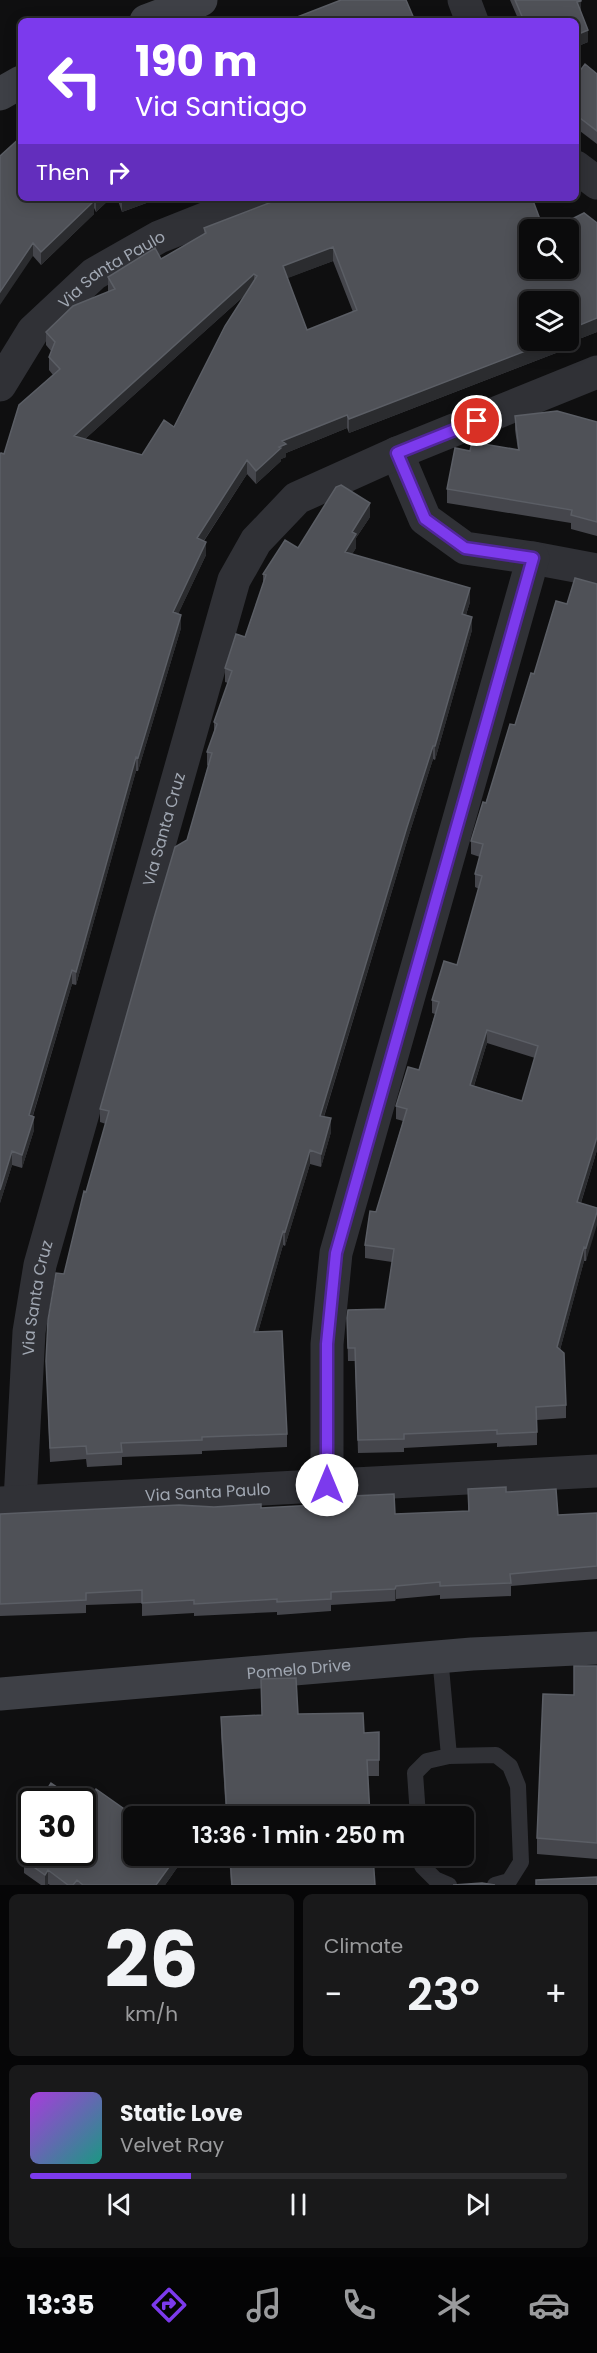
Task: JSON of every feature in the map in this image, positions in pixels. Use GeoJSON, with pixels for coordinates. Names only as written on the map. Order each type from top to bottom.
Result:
{"type":"FeatureCollection","features":[{"type":"Feature","properties":{"kind":"street"},"geometry":{"type":"LineString","coordinates":[[154,18],[201,0]]}},
{"type":"Feature","properties":{"kind":"street"},"geometry":{"type":"LineString","coordinates":[[465,0],[471,18]]}},
{"type":"Feature","properties":{"kind":"street"},"geometry":{"type":"LineString","coordinates":[[0,94],[18,84]]}},
{"type":"Feature","properties":{"kind":"street"},"geometry":{"type":"LineString","coordinates":[[579,169],[597,183]]}},
{"type":"Feature","properties":{"kind":"street","name":"Via Santa Paulo"},"geometry":{"type":"LineString","coordinates":[[0,385],[33,331],[94,274],[159,237],[249,201]]}},
{"type":"Feature","properties":{"kind":"street","name":"Via Santa Cruz"},"geometry":{"type":"LineString","coordinates":[[10,1502],[29,1332],[40,1264],[234,580],[256,541],[297,498],[397,453],[597,372]]}},
{"type":"Feature","properties":{"kind":"street"},"geometry":{"type":"LineString","coordinates":[[397,453],[425,519],[465,548],[597,570]]}},
{"type":"Feature","properties":{"kind":"street"},"geometry":{"type":"LineString","coordinates":[[327,1485],[327,1344],[336,1253],[533,558]]}},
{"type":"Feature","properties":{"kind":"street","name":"Via Santa Paulo"},"geometry":{"type":"LineString","coordinates":[[10,1502],[597,1471]]}},
{"type":"Feature","properties":{"kind":"street","name":"Pomelo Drive"},"geometry":{"type":"LineString","coordinates":[[0,1694],[440,1656],[597,1648]]}},
{"type":"Feature","properties":{"kind":"lane"},"geometry":{"type":"LineString","coordinates":[[440,1656],[449,1756]]}},
{"type":"Feature","properties":{"kind":"lane"},"geometry":{"type":"LineString","coordinates":[[417,1806],[415,1773],[427,1761],[449,1756],[496,1755],[510,1766],[518,1786],[520,1862],[509,1881],[495,1885]]}},
{"type":"Feature","properties":{"kind":"lane"},"geometry":{"type":"LineString","coordinates":[[422,1866],[435,1879],[449,1885]]}},
{"type":"Feature","properties":{"kind":"building"},"geometry":{"type":"Polygon","coordinates":[[[341,0],[406,0],[414,18],[295,18],[341,0]]]}},
{"type":"Feature","properties":{"kind":"building"},"geometry":{"type":"Polygon","coordinates":[[[515,0],[581,0],[577,2],[588,30],[579,34],[579,18],[523,18],[515,0]]]}},
{"type":"Feature","properties":{"kind":"building"},"geometry":{"type":"Polygon","coordinates":[[[585,64],[597,74],[597,131],[579,117],[579,72],[585,64]]]}},
{"type":"Feature","properties":{"kind":"building"},"geometry":{"type":"Polygon","coordinates":[[[18,140],[18,201],[94,201],[41,252],[33,243],[0,292],[0,156],[18,140]]]}},
{"type":"Feature","properties":{"kind":"building"},"geometry":{"type":"Polygon","coordinates":[[[274,201],[533,201],[540,219],[519,219],[519,279],[579,279],[579,219],[572,219],[584,213],[597,223],[597,318],[579,325],[579,291],[519,291],[519,351],[525,351],[349,419],[347,415],[282,441],[286,444],[279,447],[281,448],[256,471],[247,460],[197,538],[206,542],[173,612],[181,615],[138,758],[136,757],[76,972],[72,970],[29,1115],[34,1117],[22,1155],[12,1151],[0,1190],[0,455],[4,454],[19,405],[60,369],[49,357],[55,342],[46,332],[73,306],[115,289],[108,277],[155,248],[161,259],[206,233],[204,228],[274,201]],[[333,247],[283,266],[307,330],[357,310],[333,247]],[[254,274],[74,436],[142,455],[164,420],[174,427],[225,326],[257,276],[254,274]]]}},
{"type":"Feature","properties":{"kind":"building"},"geometry":{"type":"Polygon","coordinates":[[[557,411],[597,422],[597,522],[571,515],[572,510],[447,489],[455,448],[470,451],[472,442],[519,450],[515,416],[557,411]]]}},
{"type":"Feature","properties":{"kind":"building"},"geometry":{"type":"Polygon","coordinates":[[[341,485],[370,503],[352,532],[356,534],[345,552],[470,588],[462,614],[472,617],[435,746],[433,746],[407,827],[320,1116],[331,1118],[321,1154],[310,1150],[285,1232],[283,1231],[254,1332],[282,1331],[287,1434],[121,1443],[122,1452],[87,1454],[86,1446],[50,1448],[46,1361],[48,1320],[56,1273],[64,1274],[84,1191],[86,1192],[109,1111],[100,1109],[175,847],[187,840],[212,753],[207,752],[217,724],[214,722],[232,671],[225,668],[236,634],[245,637],[266,575],[263,574],[285,540],[298,548],[336,487],[341,485]]]}},
{"type":"Feature","properties":{"kind":"building"},"geometry":{"type":"Polygon","coordinates":[[[575,578],[597,584],[597,1137],[577,1202],[597,1208],[597,1212],[586,1248],[584,1247],[557,1347],[564,1353],[566,1405],[536,1407],[537,1432],[497,1434],[497,1430],[404,1434],[404,1439],[358,1440],[355,1348],[348,1348],[347,1318],[348,1310],[385,1309],[394,1249],[365,1245],[370,1211],[376,1212],[407,1109],[396,1106],[408,1067],[419,1070],[439,1002],[432,1000],[444,961],[457,965],[482,876],[475,874],[483,844],[471,841],[483,802],[486,803],[510,724],[515,725],[531,673],[534,674],[556,601],[567,604],[575,578]],[[487,1030],[470,1085],[522,1101],[538,1046],[487,1030]]]}},
{"type":"Feature","properties":{"kind":"building"},"geometry":{"type":"Polygon","coordinates":[[[506,1487],[506,1492],[556,1489],[558,1515],[597,1513],[597,1566],[510,1574],[511,1583],[440,1586],[440,1582],[396,1586],[395,1589],[331,1592],[331,1599],[277,1602],[277,1599],[194,1604],[194,1600],[142,1603],[142,1590],[86,1593],[86,1600],[0,1604],[0,1514],[179,1505],[214,1507],[261,1504],[261,1508],[353,1503],[353,1496],[394,1494],[395,1514],[469,1511],[468,1489],[506,1487]]]}},
{"type":"Feature","properties":{"kind":"building"},"geometry":{"type":"Polygon","coordinates":[[[574,1666],[597,1666],[597,1843],[537,1838],[543,1694],[574,1695],[574,1666]]]}},
{"type":"Feature","properties":{"kind":"building"},"geometry":{"type":"Polygon","coordinates":[[[296,1678],[298,1714],[363,1713],[364,1733],[379,1732],[379,1760],[367,1760],[369,1806],[226,1806],[221,1717],[262,1715],[261,1679],[296,1678]]]}},
{"type":"Feature","properties":{"kind":"building"},"geometry":{"type":"Polygon","coordinates":[[[51,1783],[58,1788],[48,1788],[51,1783]]]}},
{"type":"Feature","properties":{"kind":"building"},"geometry":{"type":"Polygon","coordinates":[[[96,1789],[123,1808],[123,1866],[170,1866],[156,1885],[83,1885],[77,1880],[73,1885],[68,1885],[48,1870],[45,1875],[32,1866],[96,1866],[96,1789]]]}},
{"type":"Feature","properties":{"kind":"building"},"geometry":{"type":"Polygon","coordinates":[[[231,1866],[374,1866],[375,1885],[232,1885],[231,1866]]]}},
{"type":"Feature","properties":{"kind":"building"},"geometry":{"type":"Polygon","coordinates":[[[597,1877],[597,1885],[536,1885],[536,1880],[597,1877]]]}},
{"type":"Feature","properties":{"kind":"building"},"geometry":{"type":"Polygon","coordinates":[[[482,1883],[495,1885],[453,1885],[482,1883]]]}},
{"type":"Feature","properties":{"kind":"route"},"geometry":{"type":"LineString","coordinates":[[327,1485],[327,1344],[336,1253],[533,558],[465,548],[425,519],[397,453],[477,421]]}}]}
